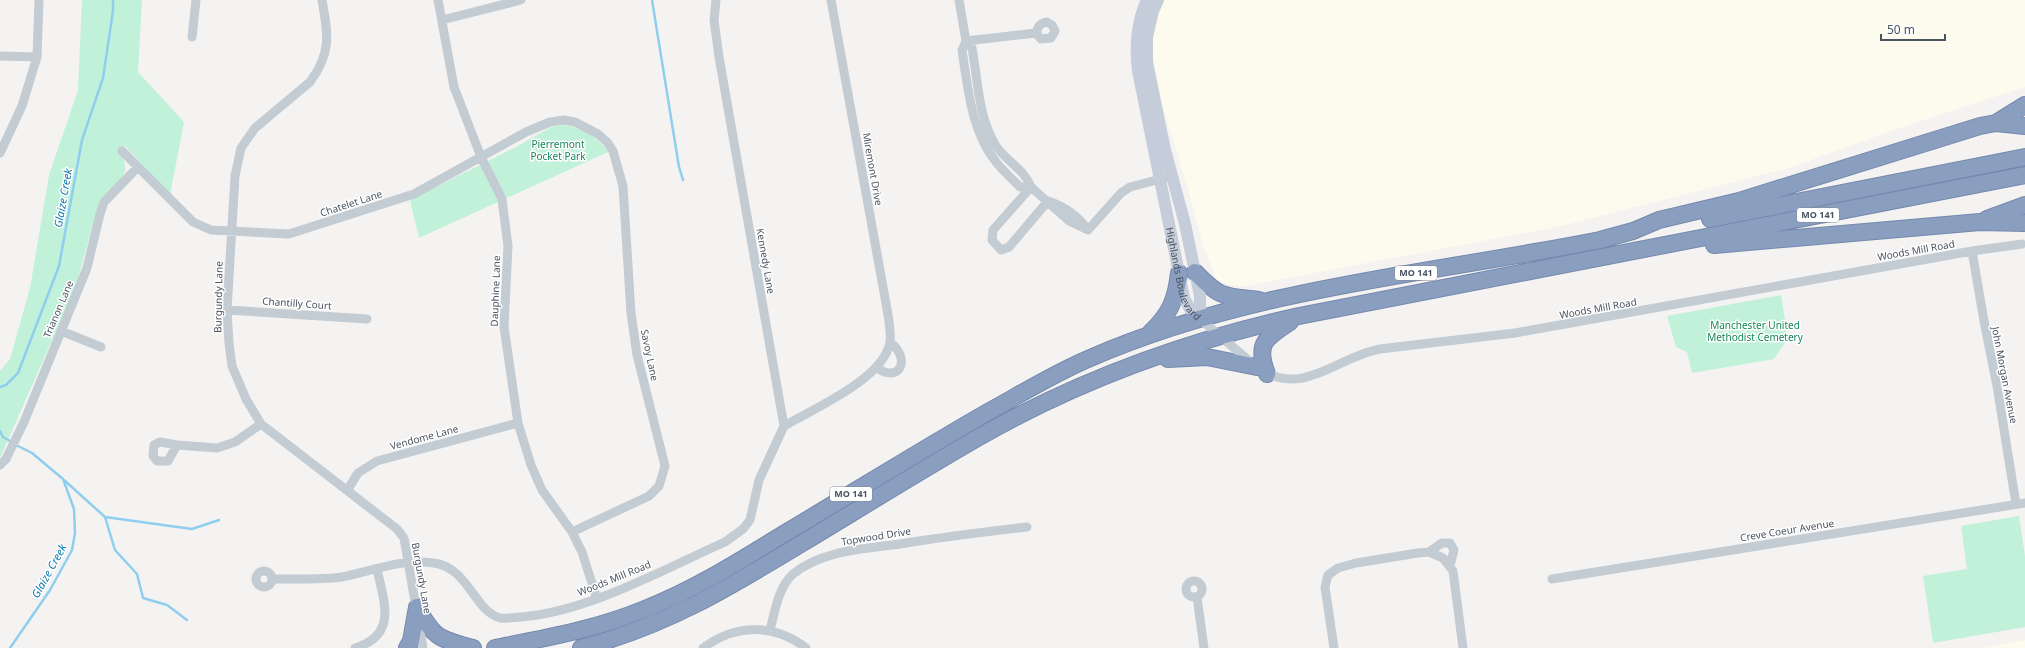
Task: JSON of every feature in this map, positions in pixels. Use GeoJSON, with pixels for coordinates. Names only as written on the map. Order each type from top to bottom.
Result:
{"type":"FeatureCollection","features":[{"type":"Feature","properties":{"kind":"highway"},"geometry":{"type":"LineString","coordinates":[[1996,123],[2025,105]]}},
{"type":"Feature","properties":{"kind":"highway"},"geometry":{"type":"LineString","coordinates":[[1633,231],[1659,220],[1739,201],[1973,128],[1996,123],[2025,126]]}},
{"type":"Feature","properties":{"kind":"highway","name":"MO 141"},"geometry":{"type":"LineString","coordinates":[[495,648],[587,629],[646,609],[675,596],[736,563],[951,434],[1032,388],[1087,359],[1147,336],[1200,319],[1268,301],[1350,284],[1563,247],[1633,231],[1694,222],[2025,157]]}},
{"type":"Feature","properties":{"kind":"highway","name":"MO 141"},"geometry":{"type":"LineString","coordinates":[[581,648],[627,635],[685,611],[739,581],[987,433],[1070,391],[1146,360],[1190,345],[1219,336],[1299,316],[2025,175]]}},
{"type":"Feature","properties":{"kind":"highway"},"geometry":{"type":"LineString","coordinates":[[1980,222],[2025,205]]}},
{"type":"Feature","properties":{"kind":"highway"},"geometry":{"type":"LineString","coordinates":[[1628,252],[1980,222],[2025,223]]}},
{"type":"Feature","properties":{"kind":"highway"},"geometry":{"type":"LineString","coordinates":[[1147,336],[1164,320],[1172,306],[1177,289],[1187,272],[1217,293],[1227,296],[1268,301]]}},
{"type":"Feature","properties":{"kind":"highway"},"geometry":{"type":"LineString","coordinates":[[1146,360],[1207,357],[1262,370],[1261,350],[1266,340],[1299,316]]}},
{"type":"Feature","properties":{"kind":"highway"},"geometry":{"type":"LineString","coordinates":[[1190,345],[1198,329],[1200,319]]}},
{"type":"Feature","properties":{"kind":"highway"},"geometry":{"type":"LineString","coordinates":[[407,648],[411,641],[417,606]]}},
{"type":"Feature","properties":{"kind":"highway"},"geometry":{"type":"LineString","coordinates":[[417,606],[434,633],[442,639],[473,648]]}},
{"type":"Feature","properties":{"kind":"street"},"geometry":{"type":"LineString","coordinates":[[0,153],[22,106],[37,57],[39,0]]}},
{"type":"Feature","properties":{"kind":"street"},"geometry":{"type":"LineString","coordinates":[[192,37],[196,0]]}},
{"type":"Feature","properties":{"kind":"street","name":"Burgundy Lane"},"geometry":{"type":"LineString","coordinates":[[322,0],[328,35],[322,61],[310,82],[255,128],[241,148],[235,176],[231,231],[227,310],[228,343],[232,366],[246,399],[262,424],[348,489],[397,529],[404,538],[417,606],[423,648]]}},
{"type":"Feature","properties":{"kind":"street","name":"Dauphine Lane"},"geometry":{"type":"LineString","coordinates":[[438,0],[454,86],[481,157],[502,199],[508,246],[504,327],[518,423],[531,465],[542,490],[572,532],[582,552],[597,599]]}},
{"type":"Feature","properties":{"kind":"street"},"geometry":{"type":"LineString","coordinates":[[442,20],[521,0]]}},
{"type":"Feature","properties":{"kind":"street","name":"Kennedy Lane"},"geometry":{"type":"LineString","coordinates":[[716,0],[714,20],[719,57],[784,426]]}},
{"type":"Feature","properties":{"kind":"street","name":"Miremont Drive"},"geometry":{"type":"LineString","coordinates":[[784,426],[856,385],[876,367],[885,355],[890,342],[887,309],[831,0]]}},
{"type":"Feature","properties":{"kind":"street"},"geometry":{"type":"LineString","coordinates":[[959,0],[966,41],[962,50],[972,113],[983,142],[996,163],[1020,187],[1031,187],[1048,201],[1064,207],[1081,220],[1088,230],[1121,193],[1130,187],[1172,176]]}},
{"type":"Feature","properties":{"kind":"street","name":"Highlands Boulevard"},"geometry":{"type":"LineString","coordinates":[[1147,0],[1140,16],[1136,54],[1160,178],[1187,272]]}},
{"type":"Feature","properties":{"kind":"street","name":"Highlands Boulevard"},"geometry":{"type":"LineString","coordinates":[[1158,0],[1153,11],[1147,37],[1147,63],[1172,176],[1182,208],[1187,272],[1184,298],[1190,309],[1200,319]]}},
{"type":"Feature","properties":{"kind":"street"},"geometry":{"type":"LineString","coordinates":[[966,41],[1036,33]]}},
{"type":"Feature","properties":{"kind":"street"},"geometry":{"type":"LineString","coordinates":[[0,56],[37,57]]}},
{"type":"Feature","properties":{"kind":"street","name":"Chatelet Lane"},"geometry":{"type":"LineString","coordinates":[[122,150],[194,222],[211,230],[289,234],[414,194],[526,132],[550,122],[564,120],[575,122],[598,134]]}},
{"type":"Feature","properties":{"kind":"street","name":"Savoy Lane"},"geometry":{"type":"LineString","coordinates":[[572,532],[649,496],[659,486],[665,466],[635,341],[630,313],[623,186],[613,151],[607,142],[598,134]]}},
{"type":"Feature","properties":{"kind":"street","name":"Trianon Lane"},"geometry":{"type":"LineString","coordinates":[[3,462],[24,422],[87,268],[104,202],[138,167]]}},
{"type":"Feature","properties":{"kind":"street"},"geometry":{"type":"LineString","coordinates":[[1031,187],[994,230],[992,240],[997,248],[1001,250],[1009,247],[1048,201]]}},
{"type":"Feature","properties":{"kind":"street","name":"Woods Mill Road"},"geometry":{"type":"LineString","coordinates":[[1200,319],[1262,370],[1287,380],[1302,379],[1317,374],[1364,352],[1380,349],[1516,333],[1972,251],[2022,244]]}},
{"type":"Feature","properties":{"kind":"street","name":"John Morgan Avenue"},"geometry":{"type":"LineString","coordinates":[[1972,251],[1984,321],[2020,504]]}},
{"type":"Feature","properties":{"kind":"street","name":"Chantilly Court"},"geometry":{"type":"LineString","coordinates":[[227,310],[366,319]]}},
{"type":"Feature","properties":{"kind":"street"},"geometry":{"type":"LineString","coordinates":[[61,331],[101,346]]}},
{"type":"Feature","properties":{"kind":"street"},"geometry":{"type":"LineString","coordinates":[[876,367],[887,374],[894,373],[899,368],[902,361],[901,353],[890,342]]}},
{"type":"Feature","properties":{"kind":"street","name":"Vendome Lane"},"geometry":{"type":"LineString","coordinates":[[348,489],[358,473],[377,461],[518,423]]}},
{"type":"Feature","properties":{"kind":"street"},"geometry":{"type":"LineString","coordinates":[[177,445],[206,448],[225,446],[262,424]]}},
{"type":"Feature","properties":{"kind":"street","name":"Woods Mill Road"},"geometry":{"type":"LineString","coordinates":[[272,579],[326,579],[377,570],[409,562],[435,563],[457,572],[477,599],[493,615],[500,618],[557,611],[597,599],[725,542],[743,529],[750,520],[759,480],[784,426]]}},
{"type":"Feature","properties":{"kind":"street","name":"Creve Coeur Avenue"},"geometry":{"type":"LineString","coordinates":[[1552,579],[2020,504]]}},
{"type":"Feature","properties":{"kind":"street","name":"Topwood Drive"},"geometry":{"type":"LineString","coordinates":[[770,630],[778,599],[784,587],[792,575],[813,562],[836,554],[947,537],[1027,527]]}},
{"type":"Feature","properties":{"kind":"street"},"geometry":{"type":"LineString","coordinates":[[1334,648],[1325,587],[1328,575],[1338,568],[1356,563],[1429,552],[1442,543],[1450,544],[1454,550],[1450,565]]}},
{"type":"Feature","properties":{"kind":"street"},"geometry":{"type":"LineString","coordinates":[[1429,552],[1443,558],[1450,565],[1453,571],[1463,648]]}},
{"type":"Feature","properties":{"kind":"street"},"geometry":{"type":"LineString","coordinates":[[355,648],[376,638],[385,620],[386,611],[377,570]]}},
{"type":"Feature","properties":{"kind":"street"},"geometry":{"type":"LineString","coordinates":[[1197,597],[1204,648]]}},
{"type":"Feature","properties":{"kind":"street"},"geometry":{"type":"LineString","coordinates":[[703,648],[725,635],[754,628],[770,630],[789,638],[806,648]]}},
{"type":"Feature","properties":{"kind":"shaded area"},"geometry":{"type":"Polygon","coordinates":[[[1164,0],[2025,0],[2025,87],[1891,131],[1789,168],[1557,227],[1240,287],[1217,281],[1203,245],[1163,107],[1153,56],[1152,25],[1164,0]]]}},
{"type":"Feature","properties":{"kind":"shaded area"},"geometry":{"type":"Polygon","coordinates":[[[2025,640],[2025,648],[1984,648],[2025,640]]]}},
{"type":"Feature","properties":{"kind":"green space"},"geometry":{"type":"Polygon","coordinates":[[[82,0],[142,0],[138,72],[184,122],[170,195],[125,146],[120,153],[124,161],[124,174],[99,202],[76,286],[0,458],[0,371],[10,359],[30,288],[49,175],[78,90],[82,0]]]}},
{"type":"Feature","properties":{"kind":"green space","name":"Pierremont Pocket Park"},"geometry":{"type":"Polygon","coordinates":[[[563,125],[577,128],[594,137],[608,152],[419,238],[410,200],[516,147],[551,127],[563,125]]]}},
{"type":"Feature","properties":{"kind":"green space","name":"Manchester United Methodist Cemetery"},"geometry":{"type":"Polygon","coordinates":[[[1781,295],[1788,338],[1774,359],[1692,373],[1687,352],[1676,347],[1667,316],[1781,295]]]}},
{"type":"Feature","properties":{"kind":"green space"},"geometry":{"type":"Polygon","coordinates":[[[2019,516],[2025,556],[2025,627],[1933,643],[1923,576],[1967,569],[1961,526],[2019,516]]]}},
{"type":"Feature","properties":{"kind":"waterway","name":"Glaize Creek"},"geometry":{"type":"LineString","coordinates":[[0,387],[6,385],[18,373],[59,266],[82,140],[103,78],[113,11],[113,0]]}},
{"type":"Feature","properties":{"kind":"waterway"},"geometry":{"type":"LineString","coordinates":[[652,0],[679,167],[683,180]]}},
{"type":"Feature","properties":{"kind":"waterway","name":"Glaize Creek"},"geometry":{"type":"LineString","coordinates":[[0,431],[3,437],[12,442]]}},
{"type":"Feature","properties":{"kind":"waterway","name":"Glaize Creek"},"geometry":{"type":"LineString","coordinates":[[10,648],[50,590],[72,550],[75,533],[74,509],[63,479],[32,453],[16,445]]}},
{"type":"Feature","properties":{"kind":"waterway"},"geometry":{"type":"LineString","coordinates":[[64,480],[105,517],[192,529],[219,520]]}},
{"type":"Feature","properties":{"kind":"waterway"},"geometry":{"type":"LineString","coordinates":[[105,517],[115,550],[137,574],[143,598],[167,605],[187,620]]}}]}
